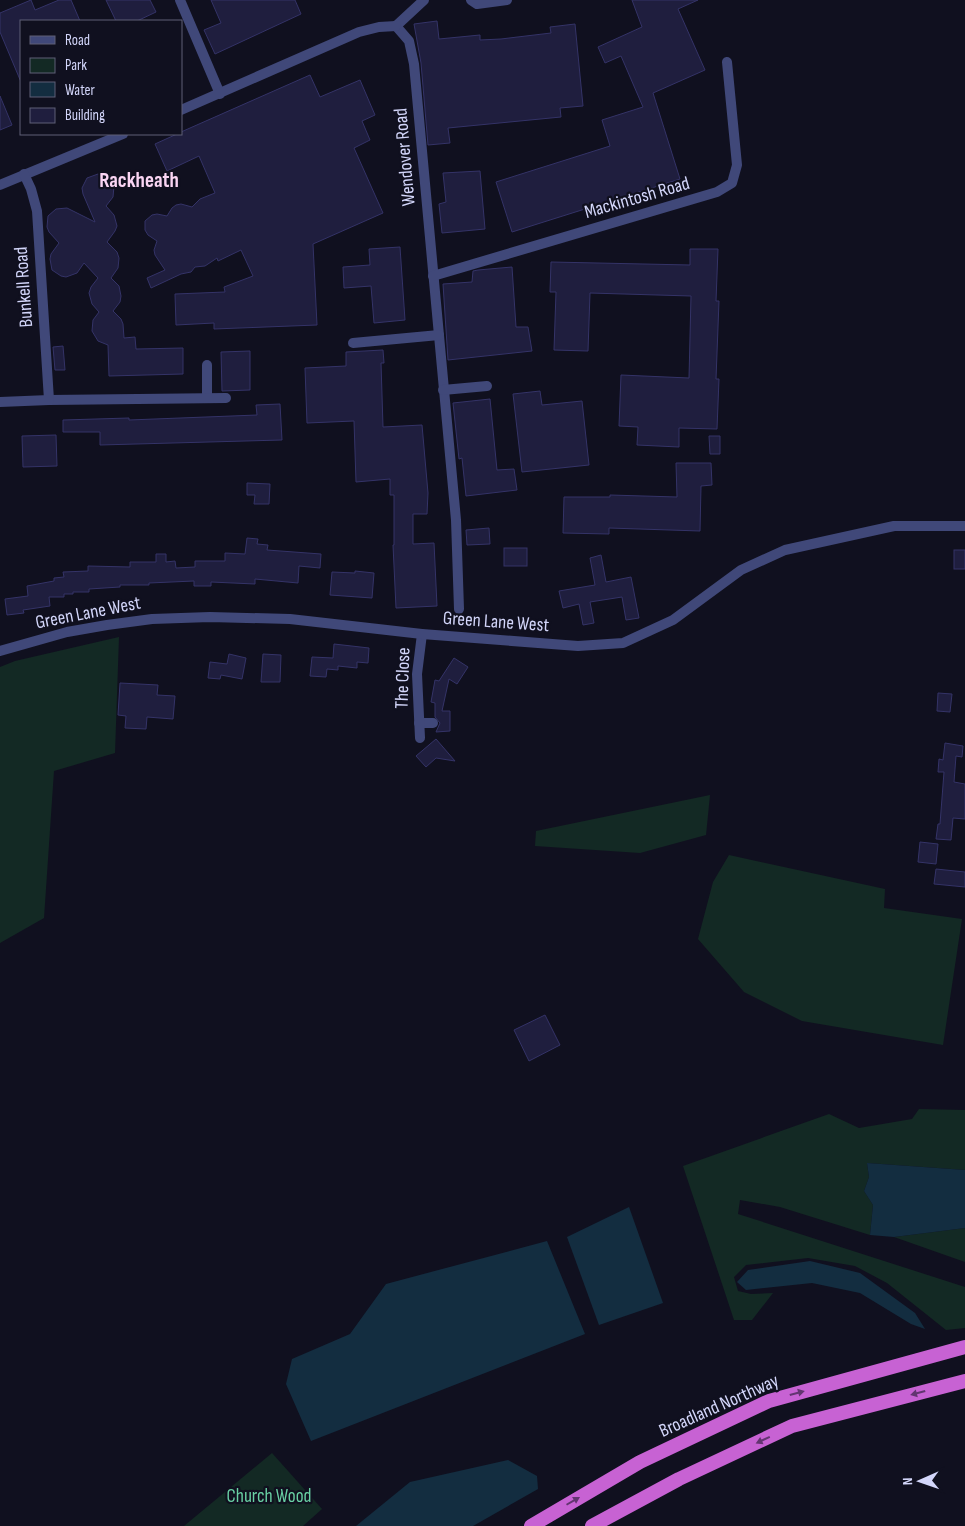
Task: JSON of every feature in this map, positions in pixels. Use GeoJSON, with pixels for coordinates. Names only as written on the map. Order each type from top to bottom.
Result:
{"type":"FeatureCollection","features":[{"type":"Feature","properties":{"kind":"highway","name":"Broadland Northway"},"geometry":{"type":"LineString","coordinates":[[531,1526],[640,1462],[768,1401],[965,1347]]}},
{"type":"Feature","properties":{"kind":"highway"},"geometry":{"type":"LineString","coordinates":[[592,1526],[679,1479],[792,1426],[965,1381]]}},
{"type":"Feature","properties":{"kind":"street"},"geometry":{"type":"LineString","coordinates":[[180,0],[220,94]]}},
{"type":"Feature","properties":{"kind":"street"},"geometry":{"type":"LineString","coordinates":[[182,110],[358,32],[379,26],[396,26],[424,0]]}},
{"type":"Feature","properties":{"kind":"street"},"geometry":{"type":"LineString","coordinates":[[471,0],[477,4],[507,0]]}},
{"type":"Feature","properties":{"kind":"street","name":"Wendover Road"},"geometry":{"type":"LineString","coordinates":[[396,26],[409,41],[414,64],[456,520],[459,608]]}},
{"type":"Feature","properties":{"kind":"street","name":"Mackintosh Road"},"geometry":{"type":"LineString","coordinates":[[433,276],[717,192],[732,183],[737,165],[727,62]]}},
{"type":"Feature","properties":{"kind":"street"},"geometry":{"type":"LineString","coordinates":[[0,185],[121,135]]}},
{"type":"Feature","properties":{"kind":"street","name":"Bunkell Road"},"geometry":{"type":"LineString","coordinates":[[24,174],[31,189],[37,211],[49,400]]}},
{"type":"Feature","properties":{"kind":"street"},"geometry":{"type":"LineString","coordinates":[[353,343],[438,336]]}},
{"type":"Feature","properties":{"kind":"street"},"geometry":{"type":"LineString","coordinates":[[207,365],[207,398]]}},
{"type":"Feature","properties":{"kind":"street"},"geometry":{"type":"LineString","coordinates":[[443,390],[487,386]]}},
{"type":"Feature","properties":{"kind":"street"},"geometry":{"type":"LineString","coordinates":[[0,402],[226,398]]}},
{"type":"Feature","properties":{"kind":"street","name":"Green Lane West"},"geometry":{"type":"LineString","coordinates":[[0,651],[66,632],[114,624],[171,618],[210,617],[290,620],[422,634],[578,646],[623,643],[673,620],[741,570],[785,550],[894,526],[965,526]]}},
{"type":"Feature","properties":{"kind":"street","name":"The Close"},"geometry":{"type":"LineString","coordinates":[[420,738],[417,674],[422,634]]}},
{"type":"Feature","properties":{"kind":"street","name":"The Close"},"geometry":{"type":"LineString","coordinates":[[419,723],[433,723]]}},
{"type":"Feature","properties":{"kind":"green space"},"geometry":{"type":"Polygon","coordinates":[[[119,637],[115,753],[54,771],[44,918],[0,943],[0,667],[15,661],[119,637]]]}},
{"type":"Feature","properties":{"kind":"green space"},"geometry":{"type":"Polygon","coordinates":[[[710,795],[706,835],[640,853],[535,846],[536,831],[710,795]]]}},
{"type":"Feature","properties":{"kind":"green space"},"geometry":{"type":"Polygon","coordinates":[[[729,855],[885,889],[884,908],[962,919],[943,1045],[802,1021],[744,992],[698,939],[713,882],[729,855]]]}},
{"type":"Feature","properties":{"kind":"green space"},"geometry":{"type":"Polygon","coordinates":[[[919,1109],[965,1110],[965,1170],[867,1163],[869,1177],[864,1191],[873,1205],[870,1235],[780,1207],[740,1200],[738,1214],[965,1287],[965,1328],[946,1330],[887,1283],[855,1266],[808,1258],[746,1265],[734,1277],[738,1291],[751,1294],[773,1293],[752,1320],[734,1320],[683,1166],[829,1114],[859,1128],[912,1119],[919,1109]]]}},
{"type":"Feature","properties":{"kind":"green space"},"geometry":{"type":"Polygon","coordinates":[[[965,1228],[965,1262],[894,1237],[965,1228]]]}},
{"type":"Feature","properties":{"kind":"green space","name":"Church Wood"},"geometry":{"type":"Polygon","coordinates":[[[272,1453],[322,1509],[303,1526],[184,1526],[272,1453]]]}},
{"type":"Feature","properties":{"kind":"water"},"geometry":{"type":"Polygon","coordinates":[[[867,1163],[965,1170],[965,1228],[894,1237],[870,1235],[873,1205],[864,1191],[869,1177],[867,1163]]]}},
{"type":"Feature","properties":{"kind":"water"},"geometry":{"type":"Polygon","coordinates":[[[629,1207],[663,1303],[599,1325],[567,1237],[629,1207]]]}},
{"type":"Feature","properties":{"kind":"water"},"geometry":{"type":"Polygon","coordinates":[[[547,1241],[585,1334],[311,1441],[286,1384],[292,1359],[350,1334],[386,1284],[547,1241]]]}},
{"type":"Feature","properties":{"kind":"water"},"geometry":{"type":"Polygon","coordinates":[[[810,1261],[860,1273],[915,1313],[925,1329],[911,1324],[860,1293],[812,1283],[746,1290],[737,1282],[748,1270],[810,1261]]]}},
{"type":"Feature","properties":{"kind":"water"},"geometry":{"type":"Polygon","coordinates":[[[508,1460],[537,1476],[538,1489],[473,1526],[356,1526],[410,1482],[508,1460]]]}},
{"type":"Feature","properties":{"kind":"building"},"geometry":{"type":"Polygon","coordinates":[[[31,0],[35,10],[59,0],[71,0],[80,20],[20,20],[20,80],[0,32],[0,13],[31,0]]]}},
{"type":"Feature","properties":{"kind":"building"},"geometry":{"type":"Polygon","coordinates":[[[106,0],[150,0],[156,12],[139,20],[116,20],[106,0]]]}},
{"type":"Feature","properties":{"kind":"building"},"geometry":{"type":"Polygon","coordinates":[[[211,0],[295,0],[301,14],[215,54],[204,30],[221,23],[211,0]]]}},
{"type":"Feature","properties":{"kind":"building"},"geometry":{"type":"Polygon","coordinates":[[[632,0],[698,0],[678,9],[705,70],[653,93],[680,179],[512,232],[496,182],[610,146],[602,120],[643,107],[621,56],[605,63],[598,47],[642,27],[632,0]]]}},
{"type":"Feature","properties":{"kind":"building"},"geometry":{"type":"Polygon","coordinates":[[[437,21],[439,39],[480,35],[480,40],[551,33],[550,27],[575,24],[583,106],[560,108],[561,117],[448,128],[450,143],[428,145],[421,63],[414,24],[437,21]]]}},
{"type":"Feature","properties":{"kind":"building"},"geometry":{"type":"Polygon","coordinates":[[[310,75],[320,97],[360,80],[375,115],[362,121],[370,140],[354,148],[383,213],[313,244],[317,325],[214,329],[214,323],[176,325],[175,294],[225,292],[224,287],[253,276],[241,250],[218,261],[217,258],[205,266],[195,267],[191,272],[181,274],[151,288],[147,278],[165,270],[155,255],[154,250],[157,241],[148,235],[145,230],[145,221],[152,215],[167,216],[176,205],[181,204],[192,207],[200,199],[215,193],[199,156],[167,171],[155,144],[175,135],[182,135],[182,132],[310,75]]]}},
{"type":"Feature","properties":{"kind":"building"},"geometry":{"type":"Polygon","coordinates":[[[0,96],[12,125],[0,130],[0,96]]]}},
{"type":"Feature","properties":{"kind":"building"},"geometry":{"type":"Polygon","coordinates":[[[480,171],[485,229],[442,233],[439,204],[446,202],[443,173],[480,171]]]}},
{"type":"Feature","properties":{"kind":"building"},"geometry":{"type":"Polygon","coordinates":[[[98,174],[108,177],[114,186],[113,197],[106,206],[114,215],[117,226],[107,242],[117,252],[119,258],[118,268],[111,278],[119,286],[121,296],[120,302],[113,311],[121,319],[124,338],[135,337],[136,349],[183,348],[183,374],[109,376],[108,345],[98,341],[92,331],[93,320],[99,312],[92,304],[89,293],[98,278],[84,263],[77,273],[66,277],[52,270],[51,254],[59,243],[49,232],[47,227],[48,216],[56,209],[67,208],[95,222],[82,188],[87,178],[98,174]]]}},
{"type":"Feature","properties":{"kind":"building"},"geometry":{"type":"Polygon","coordinates":[[[400,247],[405,320],[374,323],[371,286],[344,288],[343,267],[370,265],[369,249],[400,247]]]}},
{"type":"Feature","properties":{"kind":"building"},"geometry":{"type":"Polygon","coordinates":[[[690,249],[718,249],[716,301],[719,301],[716,379],[719,379],[717,429],[679,428],[679,447],[637,445],[638,427],[619,426],[621,375],[689,378],[691,296],[590,293],[588,351],[554,350],[556,292],[550,292],[551,262],[690,265],[690,249]]]}},
{"type":"Feature","properties":{"kind":"building"},"geometry":{"type":"Polygon","coordinates":[[[512,267],[516,327],[528,327],[532,351],[448,360],[443,284],[472,282],[473,271],[512,267]]]}},
{"type":"Feature","properties":{"kind":"building"},"geometry":{"type":"Polygon","coordinates":[[[63,346],[65,370],[55,370],[53,347],[63,346]]]}},
{"type":"Feature","properties":{"kind":"building"},"geometry":{"type":"Polygon","coordinates":[[[383,350],[384,363],[381,363],[383,427],[422,425],[428,493],[427,514],[413,514],[413,544],[434,543],[437,606],[396,608],[393,545],[394,495],[390,495],[390,479],[356,482],[354,421],[307,423],[305,368],[346,366],[346,352],[383,350]]]}},
{"type":"Feature","properties":{"kind":"building"},"geometry":{"type":"Polygon","coordinates":[[[250,351],[250,390],[222,391],[221,352],[250,351]]]}},
{"type":"Feature","properties":{"kind":"building"},"geometry":{"type":"Polygon","coordinates":[[[540,391],[542,405],[582,401],[589,465],[522,472],[513,394],[540,391]]]}},
{"type":"Feature","properties":{"kind":"building"},"geometry":{"type":"Polygon","coordinates":[[[490,399],[497,470],[514,469],[517,490],[466,496],[462,458],[459,459],[453,403],[490,399]]]}},
{"type":"Feature","properties":{"kind":"building"},"geometry":{"type":"Polygon","coordinates":[[[280,404],[282,440],[100,445],[100,432],[63,432],[63,420],[129,418],[129,420],[257,415],[256,405],[280,404]]]}},
{"type":"Feature","properties":{"kind":"building"},"geometry":{"type":"Polygon","coordinates":[[[56,435],[57,466],[23,467],[22,436],[56,435]]]}},
{"type":"Feature","properties":{"kind":"building"},"geometry":{"type":"Polygon","coordinates":[[[709,436],[720,436],[720,454],[710,454],[709,436]]]}},
{"type":"Feature","properties":{"kind":"building"},"geometry":{"type":"Polygon","coordinates":[[[676,463],[711,463],[712,485],[701,486],[700,531],[609,528],[609,534],[563,533],[564,497],[610,497],[610,495],[677,497],[676,463]]]}},
{"type":"Feature","properties":{"kind":"building"},"geometry":{"type":"Polygon","coordinates":[[[247,483],[270,484],[269,504],[254,504],[255,495],[247,495],[247,483]]]}},
{"type":"Feature","properties":{"kind":"building"},"geometry":{"type":"Polygon","coordinates":[[[489,528],[490,544],[467,545],[466,530],[489,528]]]}},
{"type":"Feature","properties":{"kind":"building"},"geometry":{"type":"Polygon","coordinates":[[[247,538],[258,539],[257,544],[268,545],[267,550],[321,554],[320,568],[299,566],[298,583],[255,579],[255,584],[211,582],[211,586],[194,586],[194,581],[149,583],[149,585],[120,585],[120,587],[89,589],[89,592],[64,594],[64,597],[49,597],[50,606],[23,610],[24,613],[7,615],[5,599],[28,596],[27,586],[54,581],[54,578],[64,577],[63,572],[88,571],[88,566],[130,567],[130,562],[156,562],[156,554],[166,554],[166,562],[175,561],[176,568],[195,567],[195,561],[225,561],[225,553],[245,554],[247,538]]]}},
{"type":"Feature","properties":{"kind":"building"},"geometry":{"type":"Polygon","coordinates":[[[504,548],[527,548],[527,566],[504,566],[504,548]]]}},
{"type":"Feature","properties":{"kind":"building"},"geometry":{"type":"Polygon","coordinates":[[[954,550],[965,550],[965,569],[954,569],[954,550]]]}},
{"type":"Feature","properties":{"kind":"building"},"geometry":{"type":"Polygon","coordinates":[[[601,555],[606,582],[631,577],[639,618],[626,620],[622,597],[590,602],[594,623],[583,625],[579,604],[563,608],[559,591],[595,585],[590,558],[601,555]]]}},
{"type":"Feature","properties":{"kind":"building"},"geometry":{"type":"Polygon","coordinates":[[[355,571],[374,573],[372,598],[330,595],[332,572],[355,573],[355,571]]]}},
{"type":"Feature","properties":{"kind":"building"},"geometry":{"type":"Polygon","coordinates":[[[334,644],[369,648],[368,663],[357,662],[357,668],[338,666],[338,670],[327,669],[326,677],[310,676],[312,657],[333,658],[334,644]]]}},
{"type":"Feature","properties":{"kind":"building"},"geometry":{"type":"Polygon","coordinates":[[[229,654],[246,658],[242,679],[221,675],[220,679],[208,678],[210,662],[227,664],[229,654]]]}},
{"type":"Feature","properties":{"kind":"building"},"geometry":{"type":"Polygon","coordinates":[[[263,654],[281,655],[280,682],[261,682],[263,654]]]}},
{"type":"Feature","properties":{"kind":"building"},"geometry":{"type":"Polygon","coordinates":[[[454,658],[468,667],[457,684],[449,679],[442,711],[450,711],[450,731],[436,732],[440,723],[435,717],[435,703],[431,702],[435,680],[439,681],[454,658]]]}},
{"type":"Feature","properties":{"kind":"building"},"geometry":{"type":"Polygon","coordinates":[[[120,683],[158,685],[157,695],[175,696],[173,719],[147,717],[146,729],[125,728],[126,716],[118,715],[120,683]]]}},
{"type":"Feature","properties":{"kind":"building"},"geometry":{"type":"Polygon","coordinates":[[[938,693],[952,694],[950,712],[937,711],[938,693]]]}},
{"type":"Feature","properties":{"kind":"building"},"geometry":{"type":"Polygon","coordinates":[[[436,739],[455,761],[436,758],[426,767],[416,756],[436,739]]]}},
{"type":"Feature","properties":{"kind":"building"},"geometry":{"type":"Polygon","coordinates":[[[945,743],[963,746],[962,757],[956,756],[954,782],[965,784],[965,819],[953,818],[951,840],[936,839],[938,824],[940,824],[944,772],[938,772],[939,759],[943,760],[945,743]]]}},
{"type":"Feature","properties":{"kind":"building"},"geometry":{"type":"Polygon","coordinates":[[[920,842],[938,844],[936,864],[918,862],[920,842]]]}},
{"type":"Feature","properties":{"kind":"building"},"geometry":{"type":"Polygon","coordinates":[[[936,869],[965,872],[965,887],[934,884],[936,869]]]}},
{"type":"Feature","properties":{"kind":"building"},"geometry":{"type":"Polygon","coordinates":[[[545,1015],[560,1045],[529,1061],[514,1030],[545,1015]]]}},
{"type":"Feature","properties":{"kind":"district","name":"Rackheath"},"geometry":{"type":"Point","coordinates":[139,180]}}]}
